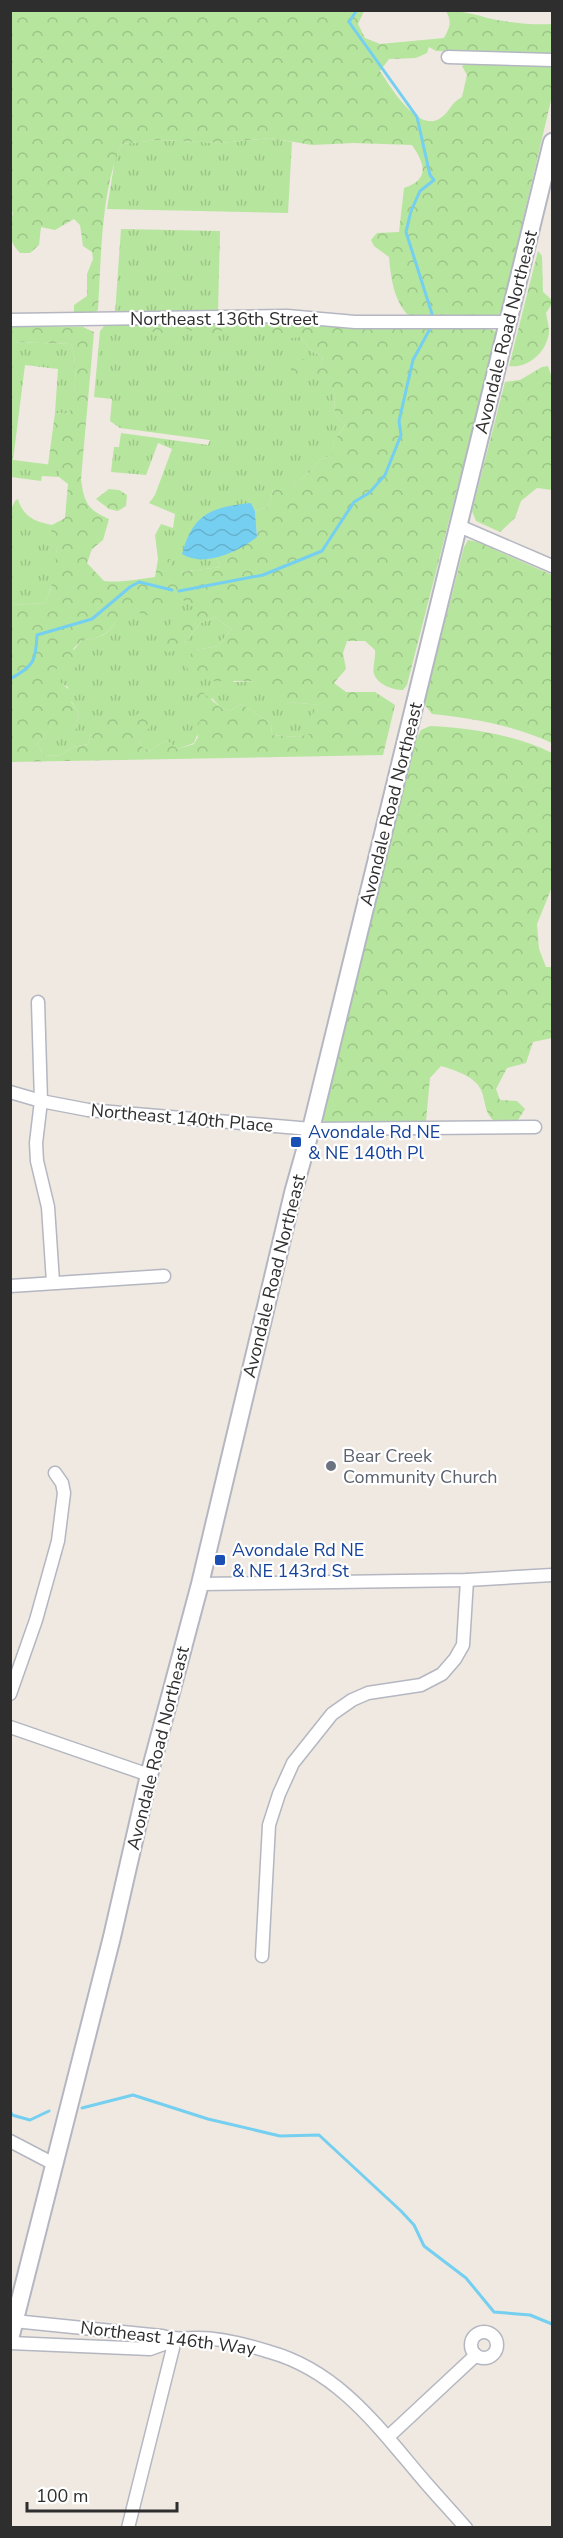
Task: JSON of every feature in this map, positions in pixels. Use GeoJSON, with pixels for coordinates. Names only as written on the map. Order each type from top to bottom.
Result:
{"type":"FeatureCollection","features":[{"type":"Feature","properties":{"kind":"main road","name":"Avondale Road Northeast"},"geometry":{"type":"LineString","coordinates":[[10,2341],[112,1937],[149,1775],[200,1584],[293,1193],[311,1129],[552,142]]}},
{"type":"Feature","properties":{"kind":"street"},"geometry":{"type":"LineString","coordinates":[[448,57],[552,60]]}},
{"type":"Feature","properties":{"kind":"street","name":"Northeast 136th Street"},"geometry":{"type":"LineString","coordinates":[[10,320],[287,316],[355,322],[509,322]]}},
{"type":"Feature","properties":{"kind":"street"},"geometry":{"type":"LineString","coordinates":[[459,526],[552,566]]}},
{"type":"Feature","properties":{"kind":"street"},"geometry":{"type":"LineString","coordinates":[[38,1002],[41,1101],[36,1143],[48,1207],[53,1282]]}},
{"type":"Feature","properties":{"kind":"street","name":"Northeast 140th Place"},"geometry":{"type":"LineString","coordinates":[[10,1092],[88,1110],[311,1129],[535,1127]]}},
{"type":"Feature","properties":{"kind":"street"},"geometry":{"type":"LineString","coordinates":[[10,1286],[164,1276]]}},
{"type":"Feature","properties":{"kind":"street"},"geometry":{"type":"LineString","coordinates":[[10,1694],[36,1620],[58,1541],[64,1493],[62,1483],[55,1473]]}},
{"type":"Feature","properties":{"kind":"street"},"geometry":{"type":"LineString","coordinates":[[200,1584],[467,1580],[552,1575]]}},
{"type":"Feature","properties":{"kind":"street"},"geometry":{"type":"LineString","coordinates":[[262,1956],[269,1824],[293,1763],[332,1714],[352,1700],[368,1694],[421,1685],[442,1674],[455,1659],[463,1644],[467,1580]]}},
{"type":"Feature","properties":{"kind":"street"},"geometry":{"type":"LineString","coordinates":[[10,1727],[149,1775]]}},
{"type":"Feature","properties":{"kind":"street"},"geometry":{"type":"LineString","coordinates":[[10,2141],[54,2164]]}},
{"type":"Feature","properties":{"kind":"street","name":"Northeast 146th Way"},"geometry":{"type":"LineString","coordinates":[[14,2321],[162,2336],[176,2340],[199,2338],[224,2341],[273,2352],[295,2361],[319,2373],[353,2399],[466,2528]]}},
{"type":"Feature","properties":{"kind":"street"},"geometry":{"type":"LineString","coordinates":[[10,2341],[150,2349],[176,2340]]}},
{"type":"Feature","properties":{"kind":"street"},"geometry":{"type":"LineString","coordinates":[[128,2528],[176,2340]]}},
{"type":"Feature","properties":{"kind":"street"},"geometry":{"type":"LineString","coordinates":[[388,2437],[476,2355]]}},
{"type":"Feature","properties":{"kind":"green space"},"geometry":{"type":"Polygon","coordinates":[[[11,11],[364,11],[358,24],[365,38],[380,44],[444,38],[450,24],[446,11],[465,12],[511,22],[552,24],[552,55],[436,51],[429,47],[427,53],[416,58],[389,59],[380,71],[405,106],[422,119],[431,121],[442,117],[462,97],[467,75],[462,66],[469,61],[552,64],[552,96],[501,313],[496,317],[410,317],[400,304],[392,282],[389,257],[374,246],[371,240],[377,233],[399,232],[404,188],[418,180],[423,170],[420,158],[412,145],[354,143],[312,145],[270,138],[221,143],[158,140],[122,144],[115,161],[106,202],[98,310],[94,313],[74,315],[74,305],[87,296],[87,274],[93,259],[92,252],[83,246],[80,225],[74,219],[55,230],[41,227],[39,245],[30,253],[20,253],[13,244],[10,234],[13,213],[10,209],[11,11]]]}},
{"type":"Feature","properties":{"kind":"green space"},"geometry":{"type":"Polygon","coordinates":[[[270,138],[292,142],[288,213],[107,209],[115,159],[122,144],[158,140],[221,143],[270,138]]]}},
{"type":"Feature","properties":{"kind":"green space"},"geometry":{"type":"Polygon","coordinates":[[[121,229],[220,231],[218,312],[115,314],[121,229]]]}},
{"type":"Feature","properties":{"kind":"green space"},"geometry":{"type":"Polygon","coordinates":[[[538,251],[542,256],[543,292],[552,300],[546,313],[549,330],[547,339],[545,346],[535,358],[523,365],[509,366],[538,251]]]}},
{"type":"Feature","properties":{"kind":"green space"},"geometry":{"type":"Polygon","coordinates":[[[126,324],[227,324],[218,335],[205,337],[185,328],[178,331],[156,332],[126,326],[126,324]]]}},
{"type":"Feature","properties":{"kind":"green space"},"geometry":{"type":"Polygon","coordinates":[[[275,324],[269,332],[300,337],[313,352],[322,356],[323,362],[311,372],[326,380],[334,391],[335,414],[345,425],[333,443],[335,454],[319,460],[312,471],[294,484],[273,489],[269,507],[255,511],[251,503],[205,559],[217,557],[220,567],[181,572],[180,585],[169,582],[171,560],[158,559],[155,535],[161,524],[173,528],[175,514],[149,503],[155,495],[172,449],[158,443],[146,475],[111,472],[114,447],[119,447],[121,433],[208,445],[210,440],[120,428],[110,421],[112,399],[94,397],[100,331],[105,325],[275,324]]]}},
{"type":"Feature","properties":{"kind":"green space"},"geometry":{"type":"Polygon","coordinates":[[[275,324],[347,327],[458,326],[493,330],[497,333],[407,685],[403,690],[390,688],[376,678],[375,650],[365,641],[347,641],[343,653],[346,669],[334,683],[346,692],[375,692],[395,705],[383,755],[11,762],[11,605],[45,603],[51,589],[57,551],[51,538],[52,525],[65,518],[68,484],[59,477],[60,466],[48,465],[55,413],[69,414],[73,399],[75,369],[71,344],[11,342],[11,326],[83,327],[94,332],[81,479],[88,505],[109,519],[103,540],[92,549],[87,563],[104,581],[117,582],[155,577],[158,559],[171,559],[169,582],[179,584],[181,572],[220,567],[217,557],[234,551],[257,537],[255,511],[269,507],[273,489],[281,480],[294,484],[312,471],[319,460],[334,454],[333,443],[345,425],[335,414],[334,391],[325,380],[311,372],[298,376],[289,366],[292,360],[309,359],[319,365],[323,362],[322,356],[313,352],[300,337],[276,340],[268,332],[275,324]],[[174,595],[170,607],[155,617],[141,614],[134,607],[122,609],[107,632],[82,640],[73,649],[79,660],[73,673],[59,668],[50,673],[74,695],[71,702],[79,713],[76,729],[69,732],[47,732],[37,744],[44,756],[61,755],[73,747],[88,744],[91,733],[101,716],[115,719],[125,728],[137,714],[148,715],[152,725],[138,739],[142,747],[150,751],[166,740],[178,749],[194,744],[198,737],[195,727],[202,718],[194,711],[192,698],[202,692],[220,707],[230,711],[241,704],[271,723],[272,735],[298,737],[312,733],[310,717],[320,705],[271,698],[257,681],[213,681],[188,670],[184,659],[196,650],[218,646],[231,629],[215,617],[200,623],[184,644],[167,653],[161,646],[164,633],[172,622],[195,608],[181,599],[181,595],[174,595]]]}},
{"type":"Feature","properties":{"kind":"green space"},"geometry":{"type":"Polygon","coordinates":[[[11,342],[71,344],[75,360],[75,379],[74,399],[70,414],[55,413],[58,369],[25,365],[13,460],[61,466],[59,477],[42,476],[41,481],[11,477],[11,342]]]}},
{"type":"Feature","properties":{"kind":"green space"},"geometry":{"type":"Polygon","coordinates":[[[548,366],[552,378],[552,490],[537,488],[521,501],[515,518],[500,532],[476,521],[472,511],[505,382],[520,380],[548,366]]]}},
{"type":"Feature","properties":{"kind":"green space"},"geometry":{"type":"Polygon","coordinates":[[[109,489],[119,490],[127,495],[126,506],[118,511],[109,509],[96,499],[109,489]]]}},
{"type":"Feature","properties":{"kind":"green space"},"geometry":{"type":"Polygon","coordinates":[[[18,499],[23,510],[31,518],[52,525],[57,560],[54,579],[45,603],[11,605],[10,511],[18,499]]]}},
{"type":"Feature","properties":{"kind":"green space"},"geometry":{"type":"Polygon","coordinates":[[[468,540],[478,542],[552,575],[552,743],[494,724],[432,714],[424,704],[464,547],[468,540]]]}},
{"type":"Feature","properties":{"kind":"green space"},"geometry":{"type":"Polygon","coordinates":[[[181,595],[181,599],[196,608],[184,644],[200,623],[215,617],[231,629],[218,646],[196,650],[234,682],[257,681],[288,702],[321,705],[313,733],[298,737],[272,735],[271,723],[241,704],[230,711],[220,707],[212,698],[194,743],[178,749],[166,740],[150,751],[142,747],[138,739],[125,728],[91,733],[88,744],[73,747],[61,755],[44,756],[37,744],[47,732],[69,732],[76,728],[79,713],[71,701],[68,687],[58,682],[49,673],[59,668],[82,640],[97,638],[107,632],[121,609],[181,595]]]}},
{"type":"Feature","properties":{"kind":"green space"},"geometry":{"type":"Polygon","coordinates":[[[430,726],[509,737],[552,753],[552,887],[537,924],[539,949],[546,967],[552,967],[552,1038],[533,1042],[526,1063],[507,1068],[496,1089],[500,1100],[517,1101],[525,1109],[518,1120],[493,1120],[478,1085],[464,1074],[441,1066],[430,1078],[426,1121],[325,1122],[320,1117],[415,741],[421,730],[430,726]]]}},
{"type":"Feature","properties":{"kind":"water"},"geometry":{"type":"Polygon","coordinates":[[[251,503],[255,511],[257,537],[231,553],[210,559],[191,558],[182,554],[192,529],[206,515],[225,507],[251,503]]]}},
{"type":"Feature","properties":{"kind":"waterway"},"geometry":{"type":"LineString","coordinates":[[357,10],[349,22],[417,117],[430,175],[434,180],[420,191],[411,211],[406,232],[433,317]]}},
{"type":"Feature","properties":{"kind":"waterway"},"geometry":{"type":"LineString","coordinates":[[179,591],[263,575],[322,551],[354,502],[369,493],[385,475],[401,435],[399,421],[413,360],[431,327]]}},
{"type":"Feature","properties":{"kind":"waterway"},"geometry":{"type":"LineString","coordinates":[[10,679],[32,662],[36,651],[37,635],[92,619],[139,582],[172,590]]}},
{"type":"Feature","properties":{"kind":"waterway"},"geometry":{"type":"LineString","coordinates":[[82,2108],[133,2095],[208,2119],[280,2136],[319,2135],[401,2211],[414,2225],[424,2246],[466,2278],[494,2312],[530,2315],[552,2324]]}},
{"type":"Feature","properties":{"kind":"waterway"},"geometry":{"type":"LineString","coordinates":[[10,2110],[12,2115],[30,2120],[49,2111]]}},
{"type":"Feature","properties":{"kind":"place","name":"Avondale Rd NE & NE 140th Pl"},"geometry":{"type":"Point","coordinates":[296,1142]}},
{"type":"Feature","properties":{"kind":"place","name":"Bear Creek Community Church"},"geometry":{"type":"Point","coordinates":[331,1466]}},
{"type":"Feature","properties":{"kind":"place","name":"Avondale Rd NE & NE 143rd St"},"geometry":{"type":"Point","coordinates":[220,1560]}}]}
